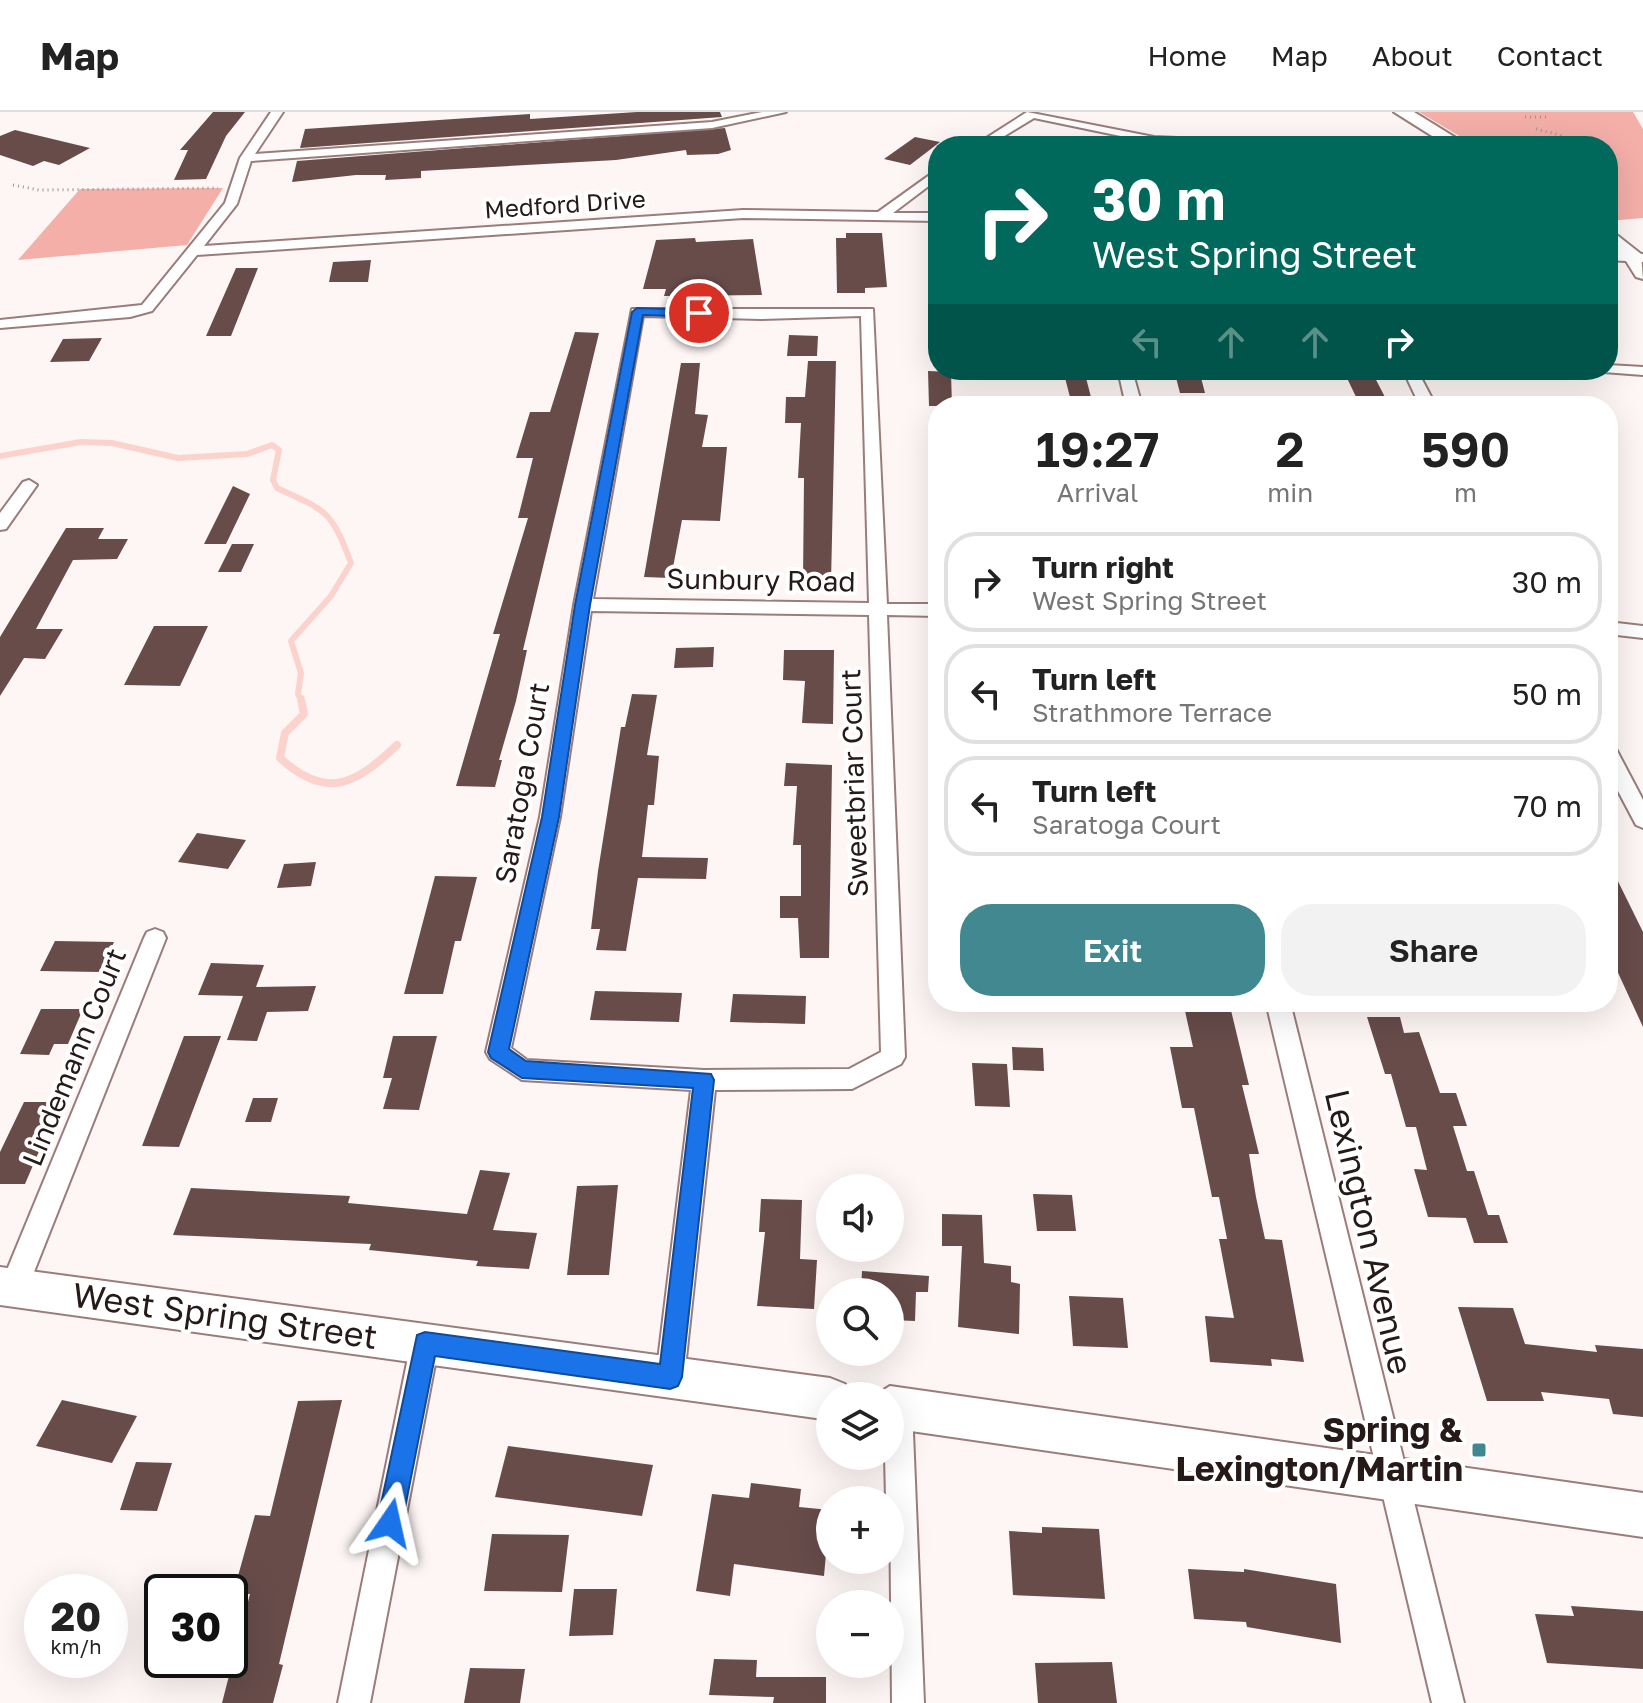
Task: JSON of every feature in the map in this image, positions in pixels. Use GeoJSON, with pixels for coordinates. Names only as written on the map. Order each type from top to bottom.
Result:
{"type":"FeatureCollection","features":[{"type":"Feature","properties":{"kind":"main road"},"geometry":{"type":"LineString","coordinates":[[1402,112],[1442,136]]}},
{"type":"Feature","properties":{"kind":"main road"},"geometry":{"type":"LineString","coordinates":[[1618,243],[1640,263]]}},
{"type":"Feature","properties":{"kind":"main road","name":"West Spring Street"},"geometry":{"type":"LineString","coordinates":[[7,1286],[816,1397]]}},
{"type":"Feature","properties":{"kind":"main road"},"geometry":{"type":"LineString","coordinates":[[904,1408],[1643,1515]]}},
{"type":"Feature","properties":{"kind":"street"},"geometry":{"type":"LineString","coordinates":[[0,324],[130,313],[147,308],[231,204],[246,158],[277,112]]}},
{"type":"Feature","properties":{"kind":"street"},"geometry":{"type":"LineString","coordinates":[[246,158],[712,125],[780,112]]}},
{"type":"Feature","properties":{"kind":"street"},"geometry":{"type":"LineString","coordinates":[[996,136],[1033,113],[1136,136]]}},
{"type":"Feature","properties":{"kind":"street"},"geometry":{"type":"LineString","coordinates":[[883,214],[928,180]]}},
{"type":"Feature","properties":{"kind":"street","name":"Medford Drive"},"geometry":{"type":"LineString","coordinates":[[195,251],[743,214],[928,216]]}},
{"type":"Feature","properties":{"kind":"street"},"geometry":{"type":"LineString","coordinates":[[1618,258],[1640,263]]}},
{"type":"Feature","properties":{"kind":"street","name":"Saratoga Court"},"geometry":{"type":"LineString","coordinates":[[704,1080],[522,1070],[498,1052],[550,817],[583,605],[637,312],[761,315],[868,312]]}},
{"type":"Feature","properties":{"kind":"street","name":"Sweetbriar Court"},"geometry":{"type":"LineString","coordinates":[[704,1080],[852,1079],[893,1057],[868,312]]}},
{"type":"Feature","properties":{"kind":"street"},"geometry":{"type":"LineString","coordinates":[[1618,370],[1643,371]]}},
{"type":"Feature","properties":{"kind":"street"},"geometry":{"type":"LineString","coordinates":[[0,525],[29,485]]}},
{"type":"Feature","properties":{"kind":"street","name":"Sunbury Road"},"geometry":{"type":"LineString","coordinates":[[583,605],[928,610]]}},
{"type":"Feature","properties":{"kind":"street"},"geometry":{"type":"LineString","coordinates":[[1618,629],[1643,632]]}},
{"type":"Feature","properties":{"kind":"street"},"geometry":{"type":"LineString","coordinates":[[1618,771],[1643,820]]}},
{"type":"Feature","properties":{"kind":"street","name":"Lindemann Court"},"geometry":{"type":"LineString","coordinates":[[7,1286],[155,938]]}},
{"type":"Feature","properties":{"kind":"street","name":"Lexington Avenue"},"geometry":{"type":"LineString","coordinates":[[1280,1012],[1391,1479],[1448,1703]]}},
{"type":"Feature","properties":{"kind":"street"},"geometry":{"type":"LineString","coordinates":[[670,1377],[704,1080]]}},
{"type":"Feature","properties":{"kind":"street"},"geometry":{"type":"LineString","coordinates":[[354,1703],[425,1343]]}},
{"type":"Feature","properties":{"kind":"street"},"geometry":{"type":"LineString","coordinates":[[897,1470],[908,1703]]}},
{"type":"Feature","properties":{"kind":"path"},"geometry":{"type":"LineString","coordinates":[[1525,117],[1546,117]]}},
{"type":"Feature","properties":{"kind":"path"},"geometry":{"type":"LineString","coordinates":[[1536,129],[1561,136]]}},
{"type":"Feature","properties":{"kind":"path"},"geometry":{"type":"LineString","coordinates":[[13,185],[39,190],[223,188]]}},
{"type":"Feature","properties":{"kind":"shaded area"},"geometry":{"type":"Polygon","coordinates":[[[1419,112],[1633,112],[1643,129],[1643,218],[1618,220],[1618,136],[1459,136],[1419,112]]]}},
{"type":"Feature","properties":{"kind":"shaded area"},"geometry":{"type":"Polygon","coordinates":[[[223,188],[187,245],[18,260],[80,189],[223,188]]]}},
{"type":"Feature","properties":{"kind":"building"},"geometry":{"type":"Polygon","coordinates":[[[213,112],[245,112],[226,136],[206,179],[174,180],[188,150],[180,150],[213,112]]]}},
{"type":"Feature","properties":{"kind":"building"},"geometry":{"type":"Polygon","coordinates":[[[637,112],[720,112],[722,117],[300,148],[305,129],[530,114],[530,119],[637,112]]]}},
{"type":"Feature","properties":{"kind":"building"},"geometry":{"type":"Polygon","coordinates":[[[725,128],[731,150],[718,154],[687,155],[686,150],[616,160],[421,171],[421,178],[385,180],[386,175],[356,175],[292,182],[297,161],[725,128]]]}},
{"type":"Feature","properties":{"kind":"building"},"geometry":{"type":"Polygon","coordinates":[[[15,130],[90,148],[59,165],[44,161],[33,166],[0,155],[0,136],[15,130]]]}},
{"type":"Feature","properties":{"kind":"building"},"geometry":{"type":"Polygon","coordinates":[[[915,137],[928,140],[928,151],[910,165],[884,159],[915,137]]]}},
{"type":"Feature","properties":{"kind":"building"},"geometry":{"type":"Polygon","coordinates":[[[846,233],[882,233],[887,287],[865,288],[865,293],[837,293],[836,238],[846,238],[846,233]]]}},
{"type":"Feature","properties":{"kind":"building"},"geometry":{"type":"Polygon","coordinates":[[[695,238],[696,242],[753,239],[762,295],[664,296],[666,289],[643,289],[656,240],[695,238]]]}},
{"type":"Feature","properties":{"kind":"building"},"geometry":{"type":"Polygon","coordinates":[[[371,260],[368,282],[329,282],[333,262],[371,260]]]}},
{"type":"Feature","properties":{"kind":"building"},"geometry":{"type":"Polygon","coordinates":[[[236,268],[258,268],[231,336],[206,336],[236,268]]]}},
{"type":"Feature","properties":{"kind":"building"},"geometry":{"type":"Polygon","coordinates":[[[575,332],[599,333],[523,650],[527,650],[495,787],[456,786],[500,634],[493,634],[528,518],[518,518],[533,458],[516,458],[530,412],[550,412],[575,332]]]}},
{"type":"Feature","properties":{"kind":"building"},"geometry":{"type":"Polygon","coordinates":[[[789,335],[818,336],[817,356],[787,356],[789,335]]]}},
{"type":"Feature","properties":{"kind":"building"},"geometry":{"type":"Polygon","coordinates":[[[102,338],[89,361],[50,362],[63,339],[102,338]]]}},
{"type":"Feature","properties":{"kind":"building"},"geometry":{"type":"Polygon","coordinates":[[[808,361],[836,361],[831,582],[803,582],[804,478],[798,478],[801,423],[785,423],[786,397],[805,397],[808,361]]]}},
{"type":"Feature","properties":{"kind":"building"},"geometry":{"type":"Polygon","coordinates":[[[681,363],[700,363],[695,414],[708,415],[702,447],[727,447],[720,521],[682,520],[671,578],[644,577],[681,363]]]}},
{"type":"Feature","properties":{"kind":"building"},"geometry":{"type":"Polygon","coordinates":[[[928,380],[951,380],[952,396],[929,396],[928,380]]]}},
{"type":"Feature","properties":{"kind":"building"},"geometry":{"type":"Polygon","coordinates":[[[1066,380],[1087,380],[1091,396],[1070,396],[1066,380]]]}},
{"type":"Feature","properties":{"kind":"building"},"geometry":{"type":"Polygon","coordinates":[[[1177,380],[1202,380],[1205,393],[1180,393],[1177,380]]]}},
{"type":"Feature","properties":{"kind":"building"},"geometry":{"type":"Polygon","coordinates":[[[1348,380],[1376,380],[1384,396],[1356,396],[1348,380]]]}},
{"type":"Feature","properties":{"kind":"building"},"geometry":{"type":"Polygon","coordinates":[[[233,486],[250,494],[226,544],[204,544],[233,486]]]}},
{"type":"Feature","properties":{"kind":"building"},"geometry":{"type":"Polygon","coordinates":[[[66,528],[104,528],[98,539],[128,539],[117,559],[73,560],[36,629],[63,629],[45,659],[24,658],[0,696],[0,637],[66,528]]]}},
{"type":"Feature","properties":{"kind":"building"},"geometry":{"type":"Polygon","coordinates":[[[232,544],[254,544],[241,572],[218,572],[232,544]]]}},
{"type":"Feature","properties":{"kind":"building"},"geometry":{"type":"Polygon","coordinates":[[[154,626],[208,626],[180,686],[124,685],[154,626]]]}},
{"type":"Feature","properties":{"kind":"building"},"geometry":{"type":"Polygon","coordinates":[[[714,647],[713,667],[674,668],[676,648],[714,647]]]}},
{"type":"Feature","properties":{"kind":"building"},"geometry":{"type":"Polygon","coordinates":[[[784,650],[834,650],[833,724],[802,723],[805,681],[783,680],[784,650]]]}},
{"type":"Feature","properties":{"kind":"building"},"geometry":{"type":"Polygon","coordinates":[[[632,694],[657,695],[647,755],[659,756],[654,805],[648,805],[642,857],[708,858],[706,879],[638,878],[626,951],[596,950],[600,929],[591,929],[598,871],[621,727],[625,727],[632,694]]]}},
{"type":"Feature","properties":{"kind":"building"},"geometry":{"type":"Polygon","coordinates":[[[786,763],[832,765],[829,958],[800,958],[798,918],[780,918],[780,896],[801,896],[801,845],[793,845],[797,786],[784,786],[786,763]]]}},
{"type":"Feature","properties":{"kind":"building"},"geometry":{"type":"Polygon","coordinates":[[[197,833],[246,840],[228,869],[178,862],[197,833]]]}},
{"type":"Feature","properties":{"kind":"building"},"geometry":{"type":"Polygon","coordinates":[[[316,862],[311,886],[277,888],[284,864],[316,862]]]}},
{"type":"Feature","properties":{"kind":"building"},"geometry":{"type":"Polygon","coordinates":[[[435,876],[477,877],[461,941],[455,941],[443,994],[404,994],[435,876]]]}},
{"type":"Feature","properties":{"kind":"building"},"geometry":{"type":"Polygon","coordinates":[[[1618,881],[1643,932],[1643,1027],[1618,973],[1618,881]]]}},
{"type":"Feature","properties":{"kind":"building"},"geometry":{"type":"Polygon","coordinates":[[[55,941],[114,942],[100,972],[40,971],[55,941]]]}},
{"type":"Feature","properties":{"kind":"building"},"geometry":{"type":"Polygon","coordinates":[[[211,963],[264,965],[256,987],[316,986],[308,1011],[267,1012],[257,1041],[227,1040],[243,996],[198,995],[211,963]]]}},
{"type":"Feature","properties":{"kind":"building"},"geometry":{"type":"Polygon","coordinates":[[[595,991],[682,993],[679,1022],[590,1020],[595,991]]]}},
{"type":"Feature","properties":{"kind":"building"},"geometry":{"type":"Polygon","coordinates":[[[733,994],[806,996],[805,1024],[730,1022],[733,994]]]}},
{"type":"Feature","properties":{"kind":"building"},"geometry":{"type":"Polygon","coordinates":[[[41,1009],[83,1009],[68,1044],[54,1044],[49,1055],[20,1054],[41,1009]]]}},
{"type":"Feature","properties":{"kind":"building"},"geometry":{"type":"Polygon","coordinates":[[[1185,1012],[1231,1012],[1249,1085],[1242,1085],[1259,1154],[1249,1154],[1256,1197],[1265,1239],[1282,1240],[1304,1362],[1271,1359],[1272,1366],[1210,1362],[1205,1316],[1234,1318],[1219,1239],[1227,1239],[1219,1197],[1212,1197],[1194,1108],[1182,1108],[1170,1047],[1193,1047],[1185,1012]]]}},
{"type":"Feature","properties":{"kind":"building"},"geometry":{"type":"Polygon","coordinates":[[[1367,1017],[1400,1017],[1404,1033],[1419,1032],[1440,1093],[1456,1093],[1467,1126],[1453,1126],[1467,1171],[1474,1171],[1488,1215],[1499,1215],[1508,1243],[1474,1243],[1466,1218],[1428,1217],[1414,1169],[1427,1170],[1416,1127],[1406,1127],[1391,1074],[1385,1074],[1367,1017]]]}},
{"type":"Feature","properties":{"kind":"building"},"geometry":{"type":"Polygon","coordinates":[[[184,1036],[221,1036],[179,1147],[142,1146],[184,1036]]]}},
{"type":"Feature","properties":{"kind":"building"},"geometry":{"type":"Polygon","coordinates":[[[393,1036],[437,1036],[419,1110],[383,1109],[392,1078],[383,1078],[393,1036]]]}},
{"type":"Feature","properties":{"kind":"building"},"geometry":{"type":"Polygon","coordinates":[[[1012,1047],[1043,1048],[1044,1071],[1013,1070],[1012,1047]]]}},
{"type":"Feature","properties":{"kind":"building"},"geometry":{"type":"Polygon","coordinates":[[[972,1063],[1007,1064],[1010,1107],[975,1106],[972,1063]]]}},
{"type":"Feature","properties":{"kind":"building"},"geometry":{"type":"Polygon","coordinates":[[[253,1098],[278,1098],[271,1122],[245,1122],[253,1098]]]}},
{"type":"Feature","properties":{"kind":"building"},"geometry":{"type":"Polygon","coordinates":[[[24,1102],[55,1102],[34,1149],[40,1149],[25,1184],[0,1184],[0,1152],[24,1102]]]}},
{"type":"Feature","properties":{"kind":"building"},"geometry":{"type":"Polygon","coordinates":[[[480,1170],[510,1173],[493,1230],[537,1233],[529,1269],[476,1266],[478,1261],[369,1250],[371,1244],[173,1235],[191,1188],[350,1196],[348,1203],[467,1214],[480,1170]]]}},
{"type":"Feature","properties":{"kind":"building"},"geometry":{"type":"Polygon","coordinates":[[[618,1185],[609,1275],[567,1275],[577,1186],[618,1185]]]}},
{"type":"Feature","properties":{"kind":"building"},"geometry":{"type":"Polygon","coordinates":[[[1033,1194],[1072,1195],[1076,1231],[1037,1231],[1033,1194]]]}},
{"type":"Feature","properties":{"kind":"building"},"geometry":{"type":"Polygon","coordinates":[[[761,1199],[802,1200],[800,1259],[817,1262],[814,1309],[757,1306],[765,1232],[759,1232],[761,1199]]]}},
{"type":"Feature","properties":{"kind":"building"},"geometry":{"type":"Polygon","coordinates":[[[942,1214],[982,1215],[984,1263],[1011,1266],[1011,1282],[1020,1284],[1019,1334],[958,1327],[962,1246],[942,1246],[942,1214]]]}},
{"type":"Feature","properties":{"kind":"building"},"geometry":{"type":"Polygon","coordinates":[[[862,1271],[929,1276],[928,1292],[916,1292],[915,1321],[904,1321],[904,1278],[862,1278],[862,1271]]]}},
{"type":"Feature","properties":{"kind":"building"},"geometry":{"type":"Polygon","coordinates":[[[1069,1296],[1123,1298],[1128,1348],[1073,1346],[1069,1296]]]}},
{"type":"Feature","properties":{"kind":"building"},"geometry":{"type":"Polygon","coordinates":[[[1458,1307],[1513,1308],[1525,1344],[1597,1352],[1595,1345],[1643,1349],[1643,1417],[1613,1414],[1609,1399],[1541,1392],[1544,1401],[1487,1401],[1458,1307]]]}},
{"type":"Feature","properties":{"kind":"building"},"geometry":{"type":"Polygon","coordinates":[[[62,1400],[137,1416],[112,1463],[36,1446],[62,1400]]]}},
{"type":"Feature","properties":{"kind":"building"},"geometry":{"type":"Polygon","coordinates":[[[342,1400],[279,1664],[283,1665],[273,1703],[222,1703],[228,1678],[248,1678],[250,1594],[248,1574],[239,1574],[255,1515],[270,1516],[298,1401],[342,1400]]]}},
{"type":"Feature","properties":{"kind":"building"},"geometry":{"type":"Polygon","coordinates":[[[508,1446],[653,1465],[642,1516],[495,1497],[508,1446]]]}},
{"type":"Feature","properties":{"kind":"building"},"geometry":{"type":"Polygon","coordinates":[[[136,1462],[172,1463],[157,1511],[120,1510],[136,1462]]]}},
{"type":"Feature","properties":{"kind":"building"},"geometry":{"type":"Polygon","coordinates":[[[751,1483],[801,1489],[799,1507],[816,1509],[816,1574],[824,1576],[734,1564],[730,1596],[696,1591],[712,1494],[749,1498],[751,1483]]]}},
{"type":"Feature","properties":{"kind":"building"},"geometry":{"type":"Polygon","coordinates":[[[1042,1527],[1099,1529],[1105,1599],[1013,1595],[1009,1531],[1042,1533],[1042,1527]]]}},
{"type":"Feature","properties":{"kind":"building"},"geometry":{"type":"Polygon","coordinates":[[[492,1534],[569,1535],[562,1592],[484,1591],[492,1534]]]}},
{"type":"Feature","properties":{"kind":"building"},"geometry":{"type":"Polygon","coordinates":[[[1188,1569],[1244,1572],[1244,1569],[1336,1584],[1341,1643],[1247,1627],[1246,1622],[1194,1619],[1188,1569]]]}},
{"type":"Feature","properties":{"kind":"building"},"geometry":{"type":"Polygon","coordinates":[[[574,1589],[617,1589],[613,1635],[569,1636],[574,1589]]]}},
{"type":"Feature","properties":{"kind":"building"},"geometry":{"type":"Polygon","coordinates":[[[1571,1606],[1643,1611],[1643,1669],[1547,1663],[1535,1614],[1574,1616],[1571,1606]]]}},
{"type":"Feature","properties":{"kind":"building"},"geometry":{"type":"Polygon","coordinates":[[[714,1659],[757,1660],[756,1677],[826,1678],[826,1703],[773,1703],[774,1697],[709,1695],[714,1659]]]}},
{"type":"Feature","properties":{"kind":"building"},"geometry":{"type":"Polygon","coordinates":[[[1112,1662],[1117,1703],[1038,1703],[1035,1663],[1112,1662]]]}},
{"type":"Feature","properties":{"kind":"building"},"geometry":{"type":"Polygon","coordinates":[[[470,1668],[525,1669],[520,1703],[464,1703],[470,1668]]]}},
{"type":"Feature","properties":{"kind":"waterway"},"geometry":{"type":"LineString","coordinates":[[0,456],[81,442],[112,443],[178,458],[247,454],[272,445],[279,450],[273,480],[277,488],[325,514],[338,532],[351,563],[331,596],[291,641],[301,673],[298,694],[301,699]]}},
{"type":"Feature","properties":{"kind":"waterway"},"geometry":{"type":"LineString","coordinates":[[301,699],[304,714],[285,733],[280,758],[312,780],[327,783],[354,778],[397,745]]}},
{"type":"Feature","properties":{"kind":"place","name":"Spring & Lexington/Martin"},"geometry":{"type":"Point","coordinates":[1479,1450]}},
{"type":"Feature","properties":{"kind":"route"},"geometry":{"type":"LineString","coordinates":[[390,1523],[425,1343],[670,1377],[704,1080],[522,1070],[498,1052],[550,817],[583,605],[637,312],[699,313]]}}]}
